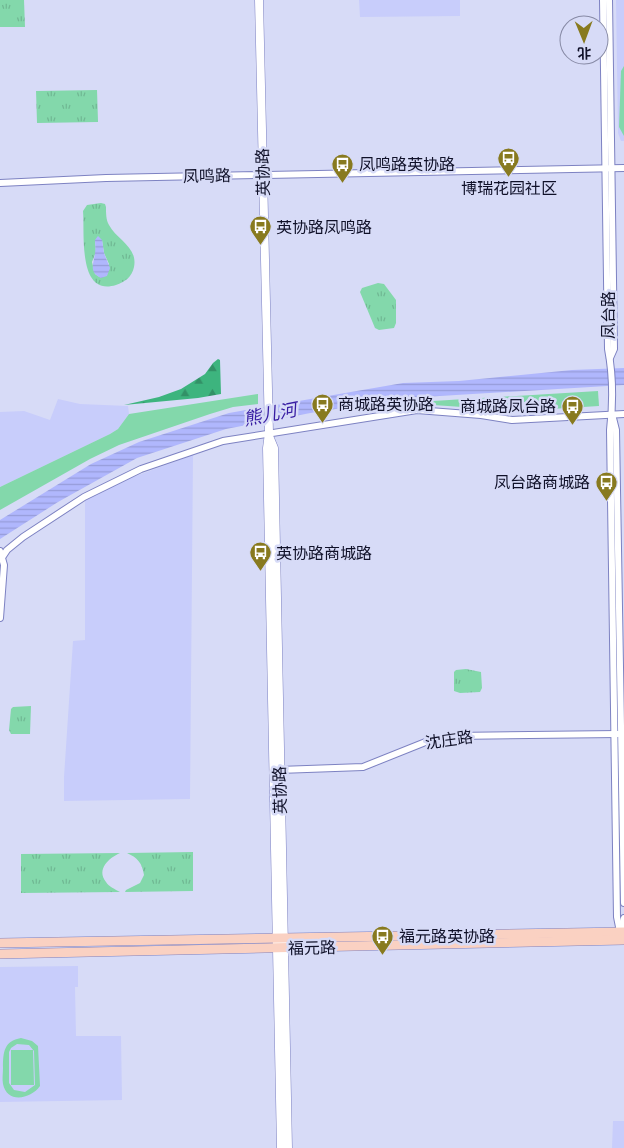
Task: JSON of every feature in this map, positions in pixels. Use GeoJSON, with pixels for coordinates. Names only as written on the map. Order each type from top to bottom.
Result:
{"type":"FeatureCollection","features":[{"type":"Feature","properties":{"kind":"main road","name":"福元路"},"geometry":{"type":"LineString","coordinates":[[0,943],[623,935]]}},
{"type":"Feature","properties":{"kind":"main road","name":"福元路"},"geometry":{"type":"LineString","coordinates":[[0,954],[280,949],[623,935]]}},
{"type":"Feature","properties":{"kind":"street","name":"英协路"},"geometry":{"type":"LineString","coordinates":[[259,0],[268,401],[270,634],[280,938]]}},
{"type":"Feature","properties":{"kind":"street","name":"凤台路"},"geometry":{"type":"LineString","coordinates":[[603,0],[614,349],[610,359],[611,414],[616,430],[620,734]]}},
{"type":"Feature","properties":{"kind":"street","name":"凤台路"},"geometry":{"type":"LineString","coordinates":[[609,0],[609,168]]}},
{"type":"Feature","properties":{"kind":"street","name":"凤鸣路"},"geometry":{"type":"LineString","coordinates":[[0,183],[106,178],[624,168]]}},
{"type":"Feature","properties":{"kind":"street"},"geometry":{"type":"LineString","coordinates":[[0,618],[4,586],[1,554],[23,536],[84,497],[141,469],[223,441],[268,430],[417,410],[481,415],[502,420],[624,414]]}},
{"type":"Feature","properties":{"kind":"street","name":"英协路"},"geometry":{"type":"LineString","coordinates":[[268,430],[274,448],[279,770],[281,1148]]}},
{"type":"Feature","properties":{"kind":"street"},"geometry":{"type":"LineString","coordinates":[[620,734],[624,903]]}},
{"type":"Feature","properties":{"kind":"street"},"geometry":{"type":"LineString","coordinates":[[620,734],[617,917],[623,935]]}},
{"type":"Feature","properties":{"kind":"street","name":"沈庄路"},"geometry":{"type":"LineString","coordinates":[[279,770],[363,767],[428,741],[453,736],[620,734]]}},
{"type":"Feature","properties":{"kind":"street"},"geometry":{"type":"LineString","coordinates":[[623,935],[624,918]]}},
{"type":"Feature","properties":{"kind":"street","name":"英协路"},"geometry":{"type":"LineString","coordinates":[[280,949],[288,1148]]}},
{"type":"Feature","properties":{"kind":"shaded area"},"geometry":{"type":"Polygon","coordinates":[[[359,0],[460,0],[460,16],[360,17],[359,0]]]}},
{"type":"Feature","properties":{"kind":"shaded area"},"geometry":{"type":"Polygon","coordinates":[[[616,0],[624,0],[624,141],[621,141],[618,133],[616,0]]]}},
{"type":"Feature","properties":{"kind":"shaded area"},"geometry":{"type":"Polygon","coordinates":[[[58,399],[80,404],[128,406],[129,414],[118,429],[110,434],[0,487],[0,412],[24,411],[50,420],[58,399]]]}},
{"type":"Feature","properties":{"kind":"shaded area"},"geometry":{"type":"Polygon","coordinates":[[[193,455],[190,799],[64,801],[73,641],[85,640],[85,500],[125,480],[193,455]]]}},
{"type":"Feature","properties":{"kind":"shaded area"},"geometry":{"type":"Polygon","coordinates":[[[78,966],[78,987],[75,987],[76,1036],[121,1036],[122,1100],[0,1102],[0,967],[78,966]]]}},
{"type":"Feature","properties":{"kind":"shaded area"},"geometry":{"type":"Polygon","coordinates":[[[613,1121],[624,1121],[624,1148],[612,1148],[613,1121]]]}},
{"type":"Feature","properties":{"kind":"green space"},"geometry":{"type":"Polygon","coordinates":[[[0,0],[24,0],[25,27],[0,27],[0,0]]]}},
{"type":"Feature","properties":{"kind":"green space"},"geometry":{"type":"Polygon","coordinates":[[[624,66],[624,136],[619,127],[621,71],[624,66]]]}},
{"type":"Feature","properties":{"kind":"green space"},"geometry":{"type":"Polygon","coordinates":[[[97,90],[98,122],[37,123],[36,91],[97,90]]]}},
{"type":"Feature","properties":{"kind":"green space"},"geometry":{"type":"Polygon","coordinates":[[[105,204],[109,225],[133,254],[134,267],[132,274],[128,279],[119,284],[103,286],[95,282],[89,273],[84,247],[83,211],[87,205],[105,204]],[[95,240],[96,252],[92,262],[95,274],[101,278],[109,264],[104,253],[102,240],[95,240]]]}},
{"type":"Feature","properties":{"kind":"green space"},"geometry":{"type":"Polygon","coordinates":[[[378,283],[384,284],[396,300],[396,323],[394,328],[379,330],[375,328],[360,292],[362,288],[378,283]]]}},
{"type":"Feature","properties":{"kind":"green space"},"geometry":{"type":"Polygon","coordinates":[[[218,359],[220,360],[221,394],[124,405],[159,397],[181,389],[205,374],[218,359]]]}},
{"type":"Feature","properties":{"kind":"green space"},"geometry":{"type":"Polygon","coordinates":[[[598,391],[599,406],[519,411],[433,405],[433,401],[598,391]]]}},
{"type":"Feature","properties":{"kind":"green space"},"geometry":{"type":"Polygon","coordinates":[[[258,394],[258,404],[233,407],[119,445],[90,459],[0,510],[0,487],[110,434],[118,429],[129,414],[258,394]]]}},
{"type":"Feature","properties":{"kind":"green space"},"geometry":{"type":"Polygon","coordinates":[[[466,669],[481,672],[482,688],[480,692],[460,693],[454,691],[454,672],[466,669]]]}},
{"type":"Feature","properties":{"kind":"green space"},"geometry":{"type":"Polygon","coordinates":[[[31,706],[30,734],[11,734],[9,730],[11,709],[13,707],[31,706]]]}},
{"type":"Feature","properties":{"kind":"green space"},"geometry":{"type":"Polygon","coordinates":[[[193,852],[193,891],[125,892],[140,883],[144,875],[139,861],[127,853],[193,852]]]}},
{"type":"Feature","properties":{"kind":"green space"},"geometry":{"type":"Polygon","coordinates":[[[120,853],[108,861],[102,873],[107,884],[120,892],[21,893],[21,854],[120,853]]]}},
{"type":"Feature","properties":{"kind":"green space"},"geometry":{"type":"Polygon","coordinates":[[[21,1038],[32,1041],[38,1046],[40,1086],[31,1094],[20,1097],[9,1095],[5,1090],[3,1082],[4,1052],[15,1039],[21,1038]],[[17,1044],[9,1052],[9,1083],[14,1090],[25,1092],[35,1085],[34,1051],[29,1045],[17,1044]]]}},
{"type":"Feature","properties":{"kind":"green space"},"geometry":{"type":"Polygon","coordinates":[[[11,1050],[33,1050],[34,1085],[11,1085],[11,1050]]]}},
{"type":"Feature","properties":{"kind":"water"},"geometry":{"type":"Polygon","coordinates":[[[98,236],[102,240],[104,253],[110,268],[107,276],[101,278],[93,270],[95,240],[98,236]]]}},
{"type":"Feature","properties":{"kind":"water","name":"熊儿河"},"geometry":{"type":"Polygon","coordinates":[[[624,368],[624,385],[423,397],[321,411],[226,429],[137,458],[58,502],[0,539],[0,520],[91,464],[139,442],[229,413],[403,383],[459,381],[572,370],[624,368]]]}},
{"type":"Feature","properties":{"kind":"place","name":"博瑞花园社区"},"geometry":{"type":"Point","coordinates":[509,178]}},
{"type":"Feature","properties":{"kind":"place","name":"凤鸣路英协路"},"geometry":{"type":"Point","coordinates":[343,183]}},
{"type":"Feature","properties":{"kind":"place","name":"英协路凤鸣路"},"geometry":{"type":"Point","coordinates":[260,246]}},
{"type":"Feature","properties":{"kind":"place","name":"商城路英协路"},"geometry":{"type":"Point","coordinates":[322,423]}},
{"type":"Feature","properties":{"kind":"place","name":"商城路凤台路"},"geometry":{"type":"Point","coordinates":[572,425]}},
{"type":"Feature","properties":{"kind":"place","name":"凤台路商城路"},"geometry":{"type":"Point","coordinates":[606,501]}},
{"type":"Feature","properties":{"kind":"place","name":"英协路商城路"},"geometry":{"type":"Point","coordinates":[260,572]}},
{"type":"Feature","properties":{"kind":"place","name":"福元路英协路"},"geometry":{"type":"Point","coordinates":[383,955]}}]}
